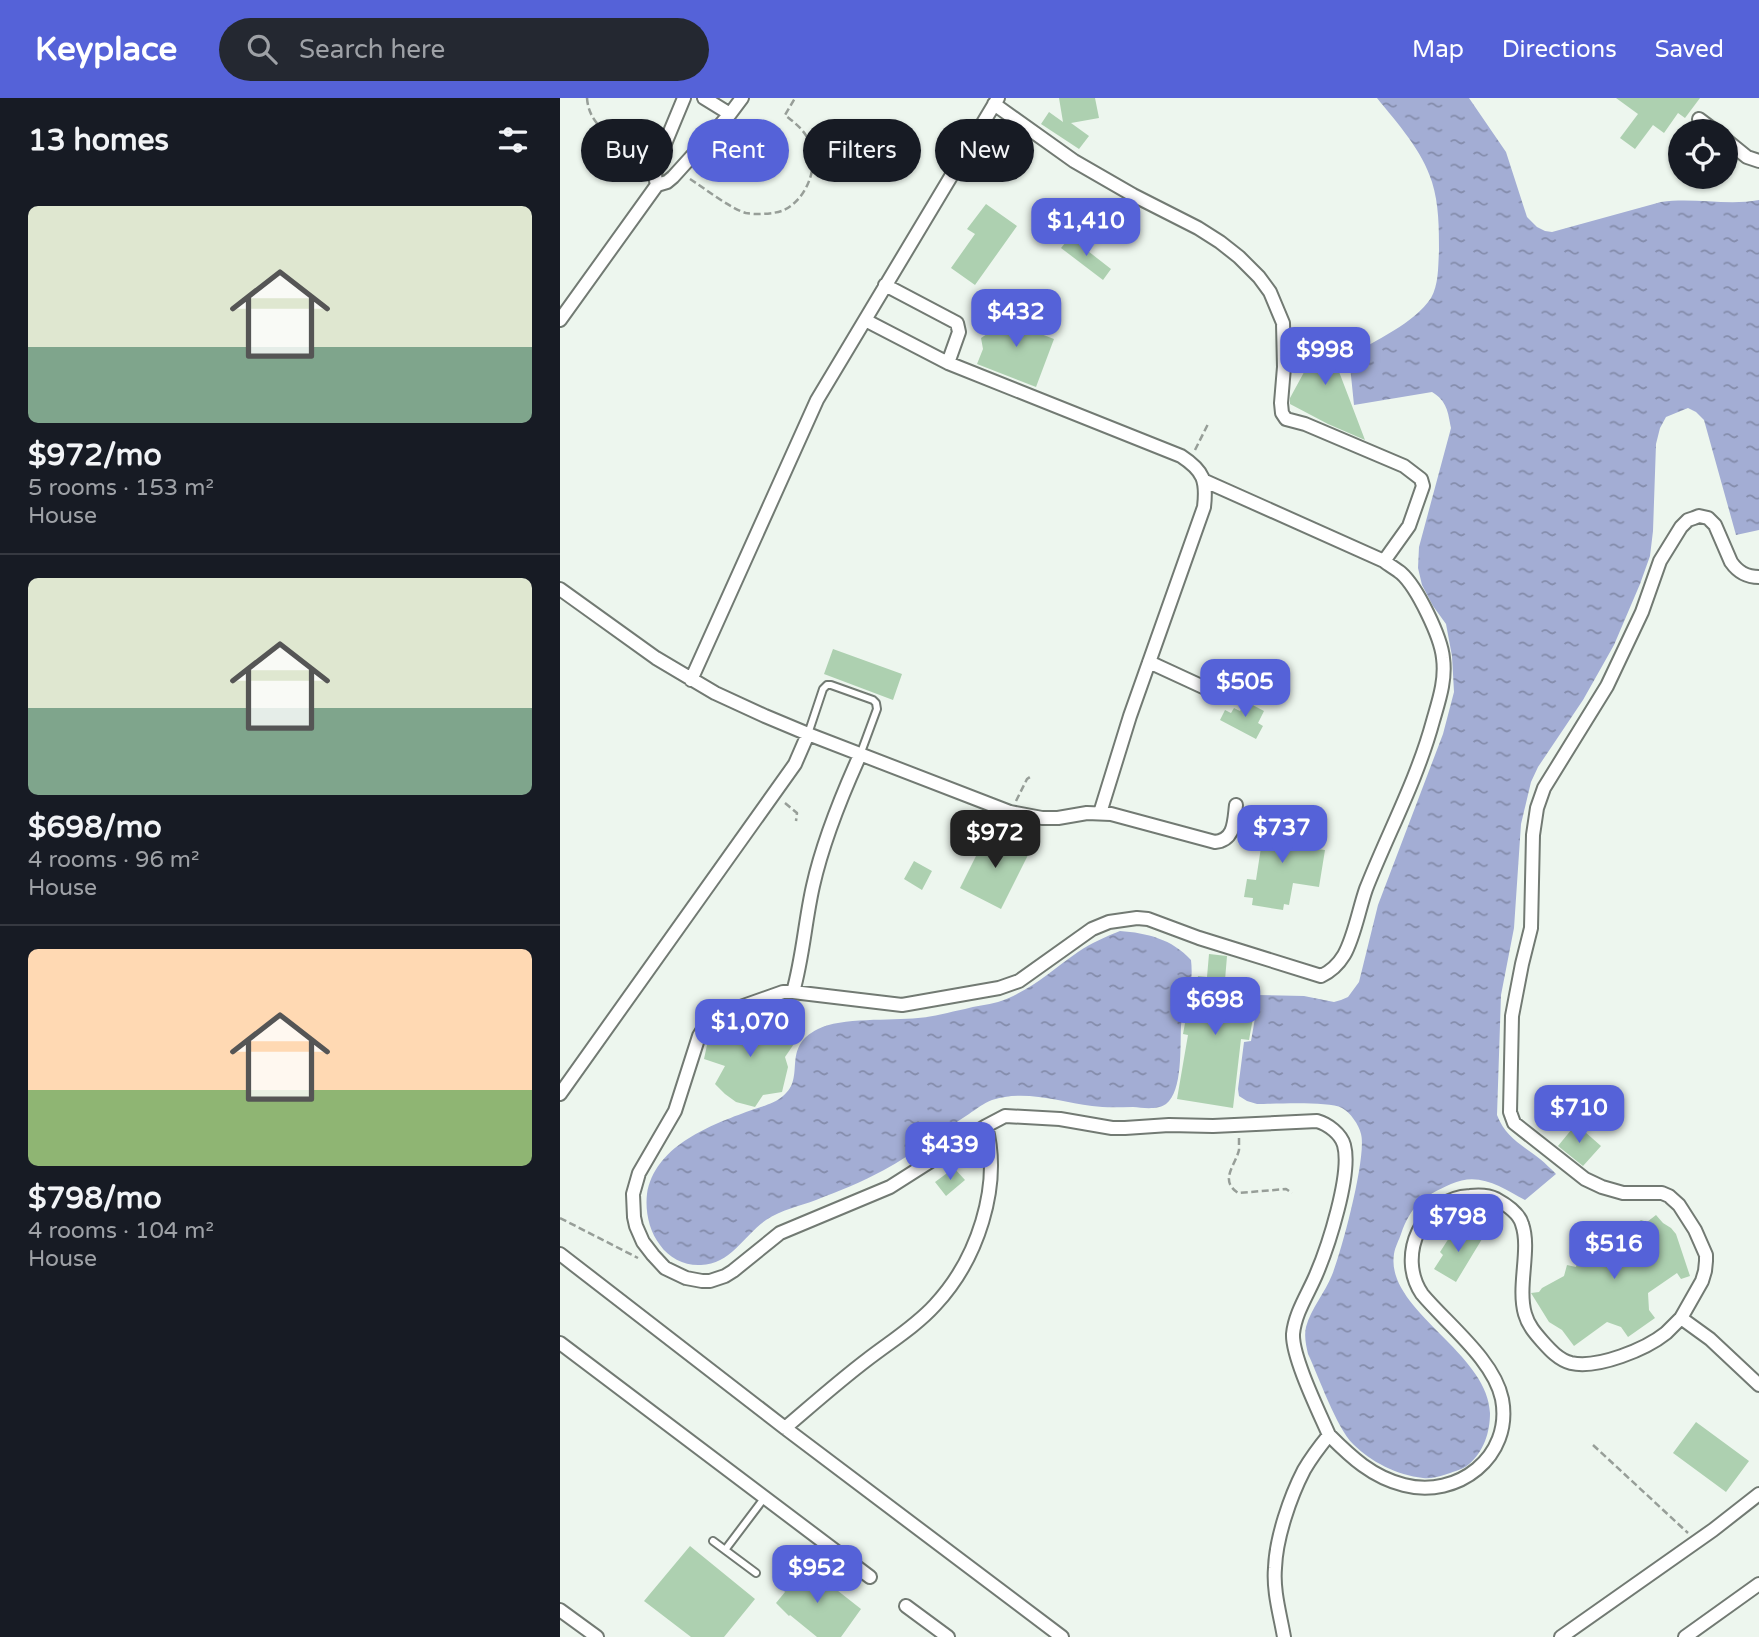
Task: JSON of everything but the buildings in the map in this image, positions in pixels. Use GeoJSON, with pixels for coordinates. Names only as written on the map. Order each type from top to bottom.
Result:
{"type":"FeatureCollection","features":[{"type":"Feature","properties":{"kind":"street"},"geometry":{"type":"LineString","coordinates":[[673,124],[684,98]]}},
{"type":"Feature","properties":{"kind":"street"},"geometry":{"type":"LineString","coordinates":[[704,98],[730,114]]}},
{"type":"Feature","properties":{"kind":"street"},"geometry":{"type":"LineString","coordinates":[[560,320],[657,185],[667,182],[678,172],[742,98]]}},
{"type":"Feature","properties":{"kind":"street"},"geometry":{"type":"LineString","coordinates":[[691,680],[817,400],[996,101],[1074,161],[1198,228],[1220,242],[1259,276],[1270,292],[1283,323],[1281,403],[1286,419],[1305,424],[1404,466],[1421,479],[1423,486],[1409,526],[1384,561]]}},
{"type":"Feature","properties":{"kind":"street"},"geometry":{"type":"LineString","coordinates":[[1738,150],[1747,157],[1759,161]]}},
{"type":"Feature","properties":{"kind":"street"},"geometry":{"type":"LineString","coordinates":[[884,285],[957,323],[959,332],[948,363]]}},
{"type":"Feature","properties":{"kind":"street"},"geometry":{"type":"LineString","coordinates":[[865,320],[948,363],[1181,456],[1200,471],[1205,481],[1204,508],[1130,716],[1100,813]]}},
{"type":"Feature","properties":{"kind":"street"},"geometry":{"type":"LineString","coordinates":[[1205,481],[1384,561],[1402,574],[1435,628],[1443,657],[1443,685],[1427,743],[1411,788],[1365,892],[1346,952],[1335,968],[1321,976],[1199,938],[1149,919],[1137,918],[1109,922],[1092,929],[1019,981],[999,988],[902,1005],[793,992],[776,994],[718,1015],[703,1028],[675,1111],[639,1173],[633,1194],[634,1217],[643,1242],[666,1268],[686,1278],[710,1280],[725,1276],[786,1230],[890,1187],[1005,1116],[1060,1119],[1125,1128],[1317,1121],[1323,1123],[1341,1138],[1345,1167],[1335,1220],[1316,1275],[1295,1323],[1293,1334],[1296,1354],[1329,1435],[1350,1456],[1374,1473],[1405,1485],[1443,1485],[1476,1471],[1498,1441],[1503,1415],[1502,1399],[1491,1372],[1415,1285],[1410,1267],[1416,1235],[1433,1211],[1462,1196],[1481,1195],[1495,1199],[1516,1212],[1522,1221],[1524,1232],[1525,1315],[1547,1348],[1561,1359],[1573,1363],[1608,1360],[1649,1344],[1665,1333],[1681,1318],[1705,1271],[1706,1255],[1695,1230],[1679,1205],[1669,1196],[1662,1193],[1623,1193],[1585,1179],[1514,1123],[1510,1112],[1512,1016],[1531,928],[1533,835],[1541,795],[1607,686],[1642,612],[1668,545],[1688,520],[1699,516],[1708,518],[1715,525],[1734,566],[1743,574],[1759,577]]}},
{"type":"Feature","properties":{"kind":"street"},"geometry":{"type":"LineString","coordinates":[[560,589],[656,658],[691,680],[740,705],[860,755],[1010,812],[1042,818],[1100,813],[1121,816],[1215,842],[1225,839],[1232,832],[1236,805]]}},
{"type":"Feature","properties":{"kind":"street"},"geometry":{"type":"LineString","coordinates":[[1149,662],[1214,692]]}},
{"type":"Feature","properties":{"kind":"street"},"geometry":{"type":"LineString","coordinates":[[560,1094],[795,764],[808,734]]}},
{"type":"Feature","properties":{"kind":"street"},"geometry":{"type":"LineString","coordinates":[[793,992],[813,886],[823,850],[860,755]]}},
{"type":"Feature","properties":{"kind":"street"},"geometry":{"type":"LineString","coordinates":[[785,1428],[935,1305],[960,1272],[975,1245],[988,1199],[991,1144],[986,1126]]}},
{"type":"Feature","properties":{"kind":"street"},"geometry":{"type":"LineString","coordinates":[[560,1254],[1062,1637]]}},
{"type":"Feature","properties":{"kind":"street"},"geometry":{"type":"LineString","coordinates":[[1681,1318],[1718,1346],[1759,1385]]}},
{"type":"Feature","properties":{"kind":"street"},"geometry":{"type":"LineString","coordinates":[[560,1343],[870,1577]]}},
{"type":"Feature","properties":{"kind":"street"},"geometry":{"type":"LineString","coordinates":[[1284,1637],[1275,1585],[1277,1551],[1287,1513],[1305,1469],[1329,1435]]}},
{"type":"Feature","properties":{"kind":"street"},"geometry":{"type":"LineString","coordinates":[[1561,1637],[1698,1541],[1759,1494]]}},
{"type":"Feature","properties":{"kind":"street"},"geometry":{"type":"LineString","coordinates":[[1685,1637],[1759,1584]]}},
{"type":"Feature","properties":{"kind":"street"},"geometry":{"type":"LineString","coordinates":[[906,1606],[948,1637]]}},
{"type":"Feature","properties":{"kind":"street"},"geometry":{"type":"LineString","coordinates":[[560,1610],[580,1632],[597,1637]]}},
{"type":"Feature","properties":{"kind":"lane"},"geometry":{"type":"LineString","coordinates":[[808,734],[823,689],[827,685],[873,700],[877,709],[860,755]]}},
{"type":"Feature","properties":{"kind":"lane"},"geometry":{"type":"LineString","coordinates":[[725,1550],[765,1497]]}},
{"type":"Feature","properties":{"kind":"lane"},"geometry":{"type":"LineString","coordinates":[[713,1541],[755,1573]]}},
{"type":"Feature","properties":{"kind":"path"},"geometry":{"type":"LineString","coordinates":[[587,98],[594,119]]}},
{"type":"Feature","properties":{"kind":"path"},"geometry":{"type":"LineString","coordinates":[[678,172],[740,211],[763,214],[783,211],[799,197],[809,181],[813,164],[810,143],[798,126],[785,115],[795,98]]}},
{"type":"Feature","properties":{"kind":"path"},"geometry":{"type":"LineString","coordinates":[[1189,461],[1209,422]]}},
{"type":"Feature","properties":{"kind":"path"},"geometry":{"type":"LineString","coordinates":[[1010,812],[1030,777]]}},
{"type":"Feature","properties":{"kind":"path"},"geometry":{"type":"LineString","coordinates":[[774,794],[797,813],[796,821]]}},
{"type":"Feature","properties":{"kind":"path"},"geometry":{"type":"LineString","coordinates":[[1237,1125],[1238,1151],[1229,1173],[1233,1189],[1238,1193],[1286,1189],[1292,1193]]}},
{"type":"Feature","properties":{"kind":"path"},"geometry":{"type":"LineString","coordinates":[[560,1218],[648,1263],[656,1259]]}},
{"type":"Feature","properties":{"kind":"path"},"geometry":{"type":"LineString","coordinates":[[1593,1445],[1698,1541]]}},
{"type":"Feature","properties":{"kind":"water"},"geometry":{"type":"Polygon","coordinates":[[[1377,98],[1469,98],[1506,152],[1527,217],[1545,231],[1552,232],[1661,202],[1759,200],[1759,530],[1736,535],[1704,420],[1688,408],[1666,417],[1656,444],[1650,556],[1614,645],[1583,700],[1538,767],[1531,782],[1521,824],[1514,928],[1501,995],[1497,1115],[1520,1145],[1556,1174],[1525,1200],[1490,1182],[1480,1180],[1461,1180],[1442,1188],[1426,1197],[1414,1209],[1405,1224],[1394,1254],[1395,1274],[1405,1294],[1473,1370],[1485,1391],[1490,1413],[1485,1441],[1474,1460],[1460,1470],[1428,1478],[1385,1467],[1353,1444],[1334,1414],[1308,1354],[1306,1327],[1332,1275],[1352,1203],[1362,1145],[1358,1127],[1342,1108],[1314,1104],[1257,1104],[1239,1096],[1238,1089],[1244,1042],[1251,1041],[1255,1018],[1248,1016],[1253,999],[1258,995],[1304,996],[1334,1002],[1348,997],[1359,982],[1378,905],[1443,734],[1454,692],[1452,656],[1446,624],[1422,585],[1418,568],[1419,547],[1451,428],[1448,412],[1441,399],[1432,392],[1354,405],[1349,356],[1415,316],[1434,293],[1438,269],[1438,217],[1428,170],[1416,148],[1377,98]]]}},
{"type":"Feature","properties":{"kind":"water"},"geometry":{"type":"Polygon","coordinates":[[[1120,931],[1158,938],[1176,947],[1191,960],[1191,984],[1181,1026],[1178,1079],[1166,1104],[1150,1108],[1102,1107],[1030,1096],[992,1100],[884,1170],[842,1190],[772,1217],[758,1226],[721,1260],[701,1265],[683,1263],[668,1254],[656,1239],[647,1214],[647,1194],[660,1163],[671,1151],[699,1132],[770,1104],[783,1096],[793,1080],[800,1045],[818,1029],[840,1023],[924,1017],[998,1002],[1030,987],[1088,946],[1120,931]]]}}]}
